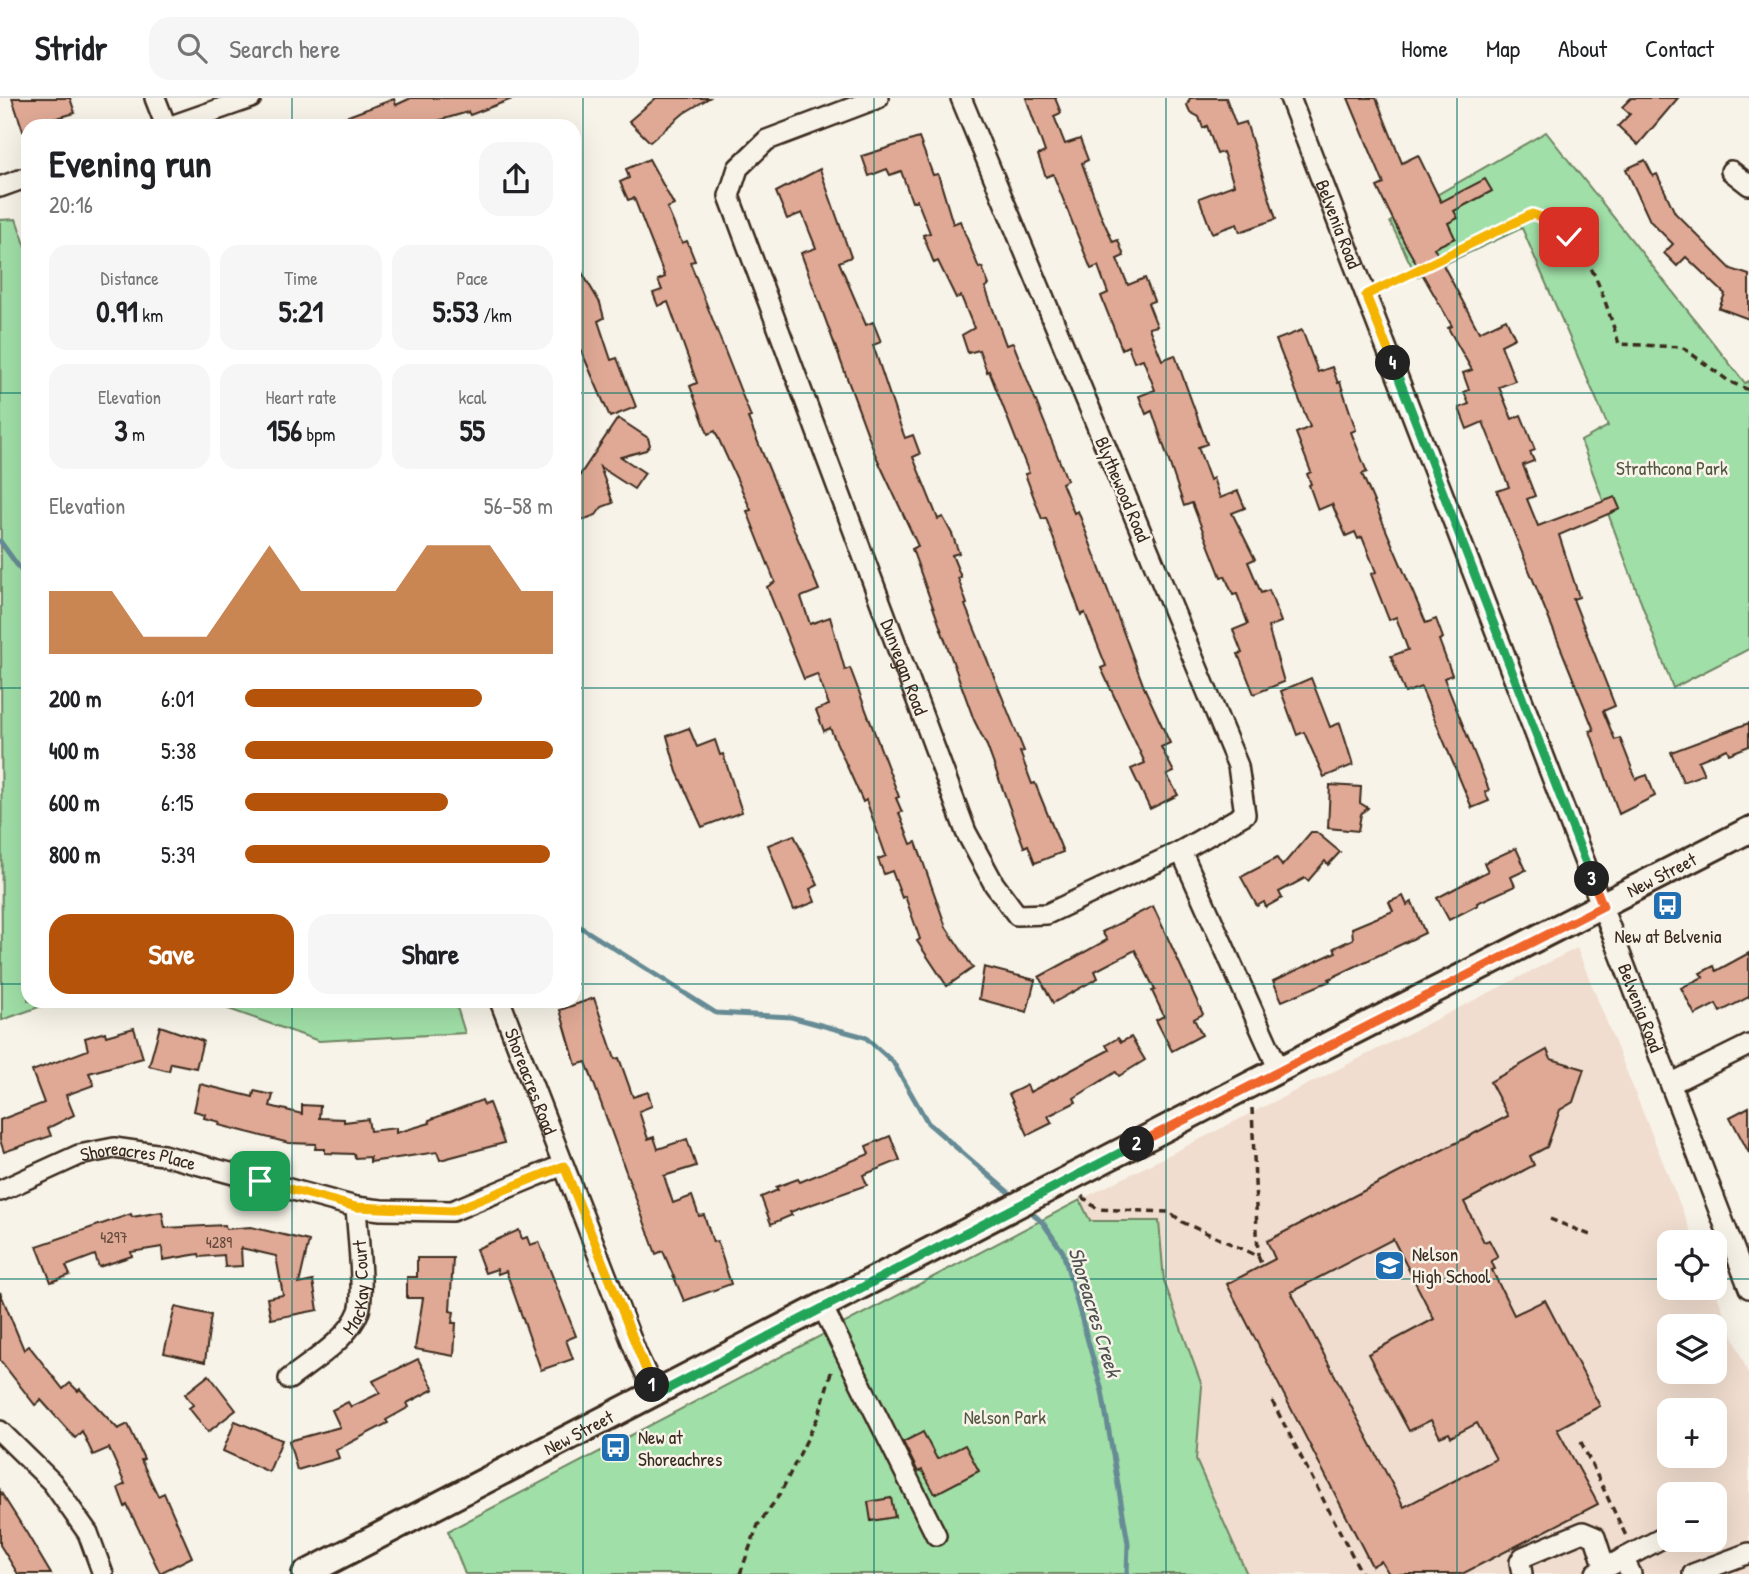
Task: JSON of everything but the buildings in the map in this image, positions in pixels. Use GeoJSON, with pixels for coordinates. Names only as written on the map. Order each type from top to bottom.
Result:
{"type":"FeatureCollection","features":[{"type":"Feature","properties":{"kind":"main road","name":"New Street"},"geometry":{"type":"LineString","coordinates":[[306,1574],[656,1395],[1251,1084],[1749,830]]}},
{"type":"Feature","properties":{"kind":"street"},"geometry":{"type":"LineString","coordinates":[[155,98],[165,119]]}},
{"type":"Feature","properties":{"kind":"street"},"geometry":{"type":"LineString","coordinates":[[189,119],[251,98]]}},
{"type":"Feature","properties":{"kind":"street","name":"Dunvegan Road"},"geometry":{"type":"LineString","coordinates":[[878,98],[766,141],[737,168],[729,195],[966,832],[994,884],[1017,915],[1047,914],[1181,851]]}},
{"type":"Feature","properties":{"kind":"street","name":"Blythewood Road"},"geometry":{"type":"LineString","coordinates":[[961,98],[1238,766],[1245,814],[1181,851]]}},
{"type":"Feature","properties":{"kind":"street","name":"Belvenia Road"},"geometry":{"type":"LineString","coordinates":[[1290,98],[1672,1083],[1749,1289]]}},
{"type":"Feature","properties":{"kind":"street"},"geometry":{"type":"LineString","coordinates":[[1731,171],[1749,185]]}},
{"type":"Feature","properties":{"kind":"street"},"geometry":{"type":"LineString","coordinates":[[0,187],[21,180]]}},
{"type":"Feature","properties":{"kind":"street"},"geometry":{"type":"LineString","coordinates":[[1181,851],[1279,1070]]}},
{"type":"Feature","properties":{"kind":"street","name":"Shoreacres Road"},"geometry":{"type":"LineString","coordinates":[[503,1008],[637,1355],[656,1395]]}},
{"type":"Feature","properties":{"kind":"street"},"geometry":{"type":"LineString","coordinates":[[1672,1083],[1749,1045]]}},
{"type":"Feature","properties":{"kind":"street","name":"Shoreacres Place"},"geometry":{"type":"LineString","coordinates":[[0,1191],[79,1155],[114,1148],[163,1155],[356,1207],[452,1211],[564,1166]]}},
{"type":"Feature","properties":{"kind":"street","name":"MacKay Court"},"geometry":{"type":"LineString","coordinates":[[289,1379],[332,1345],[352,1324],[360,1309],[356,1207]]}},
{"type":"Feature","properties":{"kind":"street"},"geometry":{"type":"LineString","coordinates":[[823,1308],[936,1535]]}},
{"type":"Feature","properties":{"kind":"street"},"geometry":{"type":"LineString","coordinates":[[0,1431],[52,1482],[88,1533],[103,1574]]}},
{"type":"Feature","properties":{"kind":"street"},"geometry":{"type":"LineString","coordinates":[[1521,1574],[1520,1562],[1523,1557],[1583,1532],[1595,1537],[1600,1571],[1630,1561],[1657,1543]]}},
{"type":"Feature","properties":{"kind":"street"},"geometry":{"type":"LineString","coordinates":[[1693,1574],[1749,1553]]}},
{"type":"Feature","properties":{"kind":"path"},"geometry":{"type":"LineString","coordinates":[[1366,295],[1532,214],[1541,216],[1569,237],[1586,258],[1595,274],[1619,344],[1682,347],[1730,382],[1749,390]]}},
{"type":"Feature","properties":{"kind":"path"},"geometry":{"type":"LineString","coordinates":[[1251,1084],[1258,1256],[1262,1266]]}},
{"type":"Feature","properties":{"kind":"path"},"geometry":{"type":"LineString","coordinates":[[1054,1187],[1097,1209],[1170,1212],[1182,1222],[1258,1256]]}},
{"type":"Feature","properties":{"kind":"path"},"geometry":{"type":"LineString","coordinates":[[1550,1219],[1590,1234]]}},
{"type":"Feature","properties":{"kind":"path"},"geometry":{"type":"LineString","coordinates":[[740,1574],[758,1525],[780,1494],[819,1415],[834,1359]]}},
{"type":"Feature","properties":{"kind":"path"},"geometry":{"type":"LineString","coordinates":[[1272,1401],[1362,1574]]}},
{"type":"Feature","properties":{"kind":"path"},"geometry":{"type":"LineString","coordinates":[[1581,1442],[1630,1561]]}},
{"type":"Feature","properties":{"kind":"shaded area","name":"Nelson High School"},"geometry":{"type":"Polygon","coordinates":[[[1577,948],[1690,1230],[1657,1230],[1657,1300],[1719,1300],[1724,1314],[1657,1314],[1657,1384],[1727,1384],[1727,1321],[1749,1376],[1749,1574],[1247,1574],[1080,1200],[1577,948]]]}},
{"type":"Feature","properties":{"kind":"green space","name":"Strathcona Park"},"geometry":{"type":"Polygon","coordinates":[[[1546,132],[1745,383],[1749,381],[1749,649],[1673,688],[1581,441],[1608,426],[1522,228],[1417,277],[1390,222],[1546,132]]]}},
{"type":"Feature","properties":{"kind":"green space"},"geometry":{"type":"Polygon","coordinates":[[[16,219],[21,233],[21,1008],[36,1008],[2,1020],[0,220],[16,219]]]}},
{"type":"Feature","properties":{"kind":"green space"},"geometry":{"type":"Polygon","coordinates":[[[226,1008],[457,1008],[465,1033],[319,1041],[226,1008]]]}},
{"type":"Feature","properties":{"kind":"green space","name":"Nelson Park"},"geometry":{"type":"Polygon","coordinates":[[[1080,1200],[1090,1221],[1159,1221],[1164,1281],[1202,1386],[1196,1460],[1247,1574],[465,1574],[448,1531],[1080,1200]]]}},
{"type":"Feature","properties":{"kind":"waterway","name":"Shoreacres Creek"},"geometry":{"type":"LineString","coordinates":[[0,541],[21,570]]}},
{"type":"Feature","properties":{"kind":"waterway","name":"Shoreacres Creek"},"geometry":{"type":"LineString","coordinates":[[581,927],[716,1013],[791,1017],[865,1037],[893,1062],[928,1123],[1015,1198]]}},
{"type":"Feature","properties":{"kind":"waterway","name":"Shoreacres Creek"},"geometry":{"type":"LineString","coordinates":[[1028,1209],[1043,1223],[1063,1252],[1102,1391],[1128,1543],[1127,1574]]}},
{"type":"Feature","properties":{"kind":"place","name":"New at Belvenia"},"geometry":{"type":"Point","coordinates":[1668,905]}},
{"type":"Feature","properties":{"kind":"place","name":"Nelson High School"},"geometry":{"type":"Point","coordinates":[1389,1265]}},
{"type":"Feature","properties":{"kind":"place","name":"New at Shoreachres"},"geometry":{"type":"Point","coordinates":[615,1448]}},
{"type":"Feature","properties":{"kind":"route"},"geometry":{"type":"LineString","coordinates":[[260,1181],[356,1207],[452,1211],[564,1166],[637,1355],[656,1395],[1251,1084],[1603,906],[1366,295],[1532,214],[1550,220],[1569,237]]}}]}
